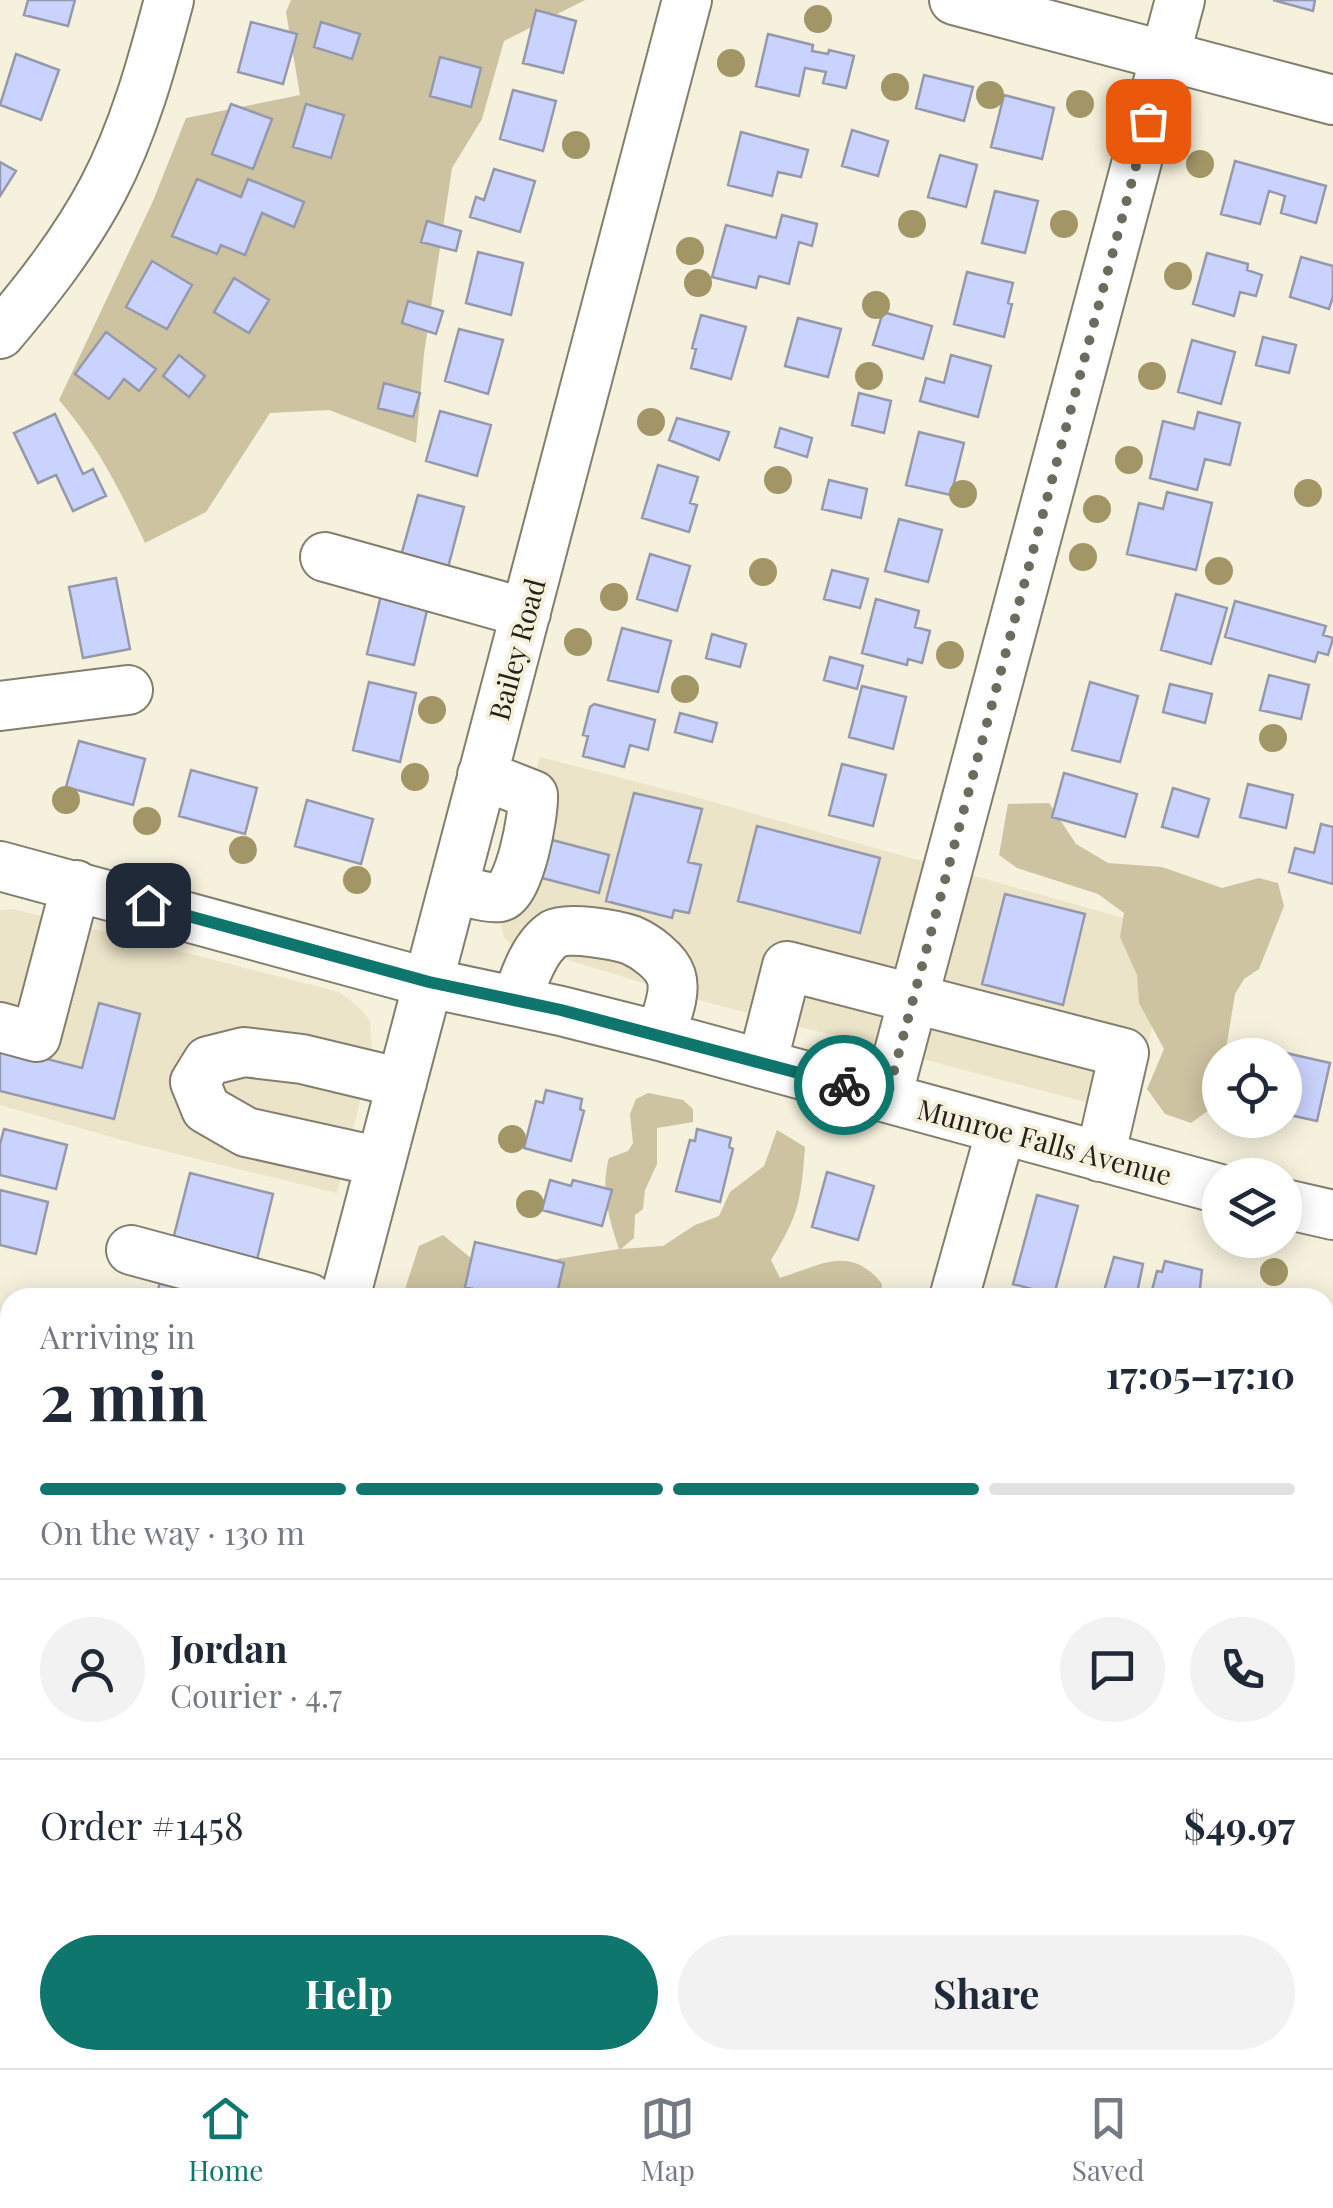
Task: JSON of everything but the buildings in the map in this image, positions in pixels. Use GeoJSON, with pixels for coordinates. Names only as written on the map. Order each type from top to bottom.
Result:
{"type":"FeatureCollection","features":[{"type":"Feature","properties":{"kind":"street"},"geometry":{"type":"LineString","coordinates":[[0,334],[73,241],[102,191],[126,140],[170,0]]}},
{"type":"Feature","properties":{"kind":"street","name":"Bailey Road"},"geometry":{"type":"LineString","coordinates":[[348,1288],[687,0]]}},
{"type":"Feature","properties":{"kind":"street"},"geometry":{"type":"LineString","coordinates":[[954,0],[1333,100]]}},
{"type":"Feature","properties":{"kind":"street"},"geometry":{"type":"LineString","coordinates":[[887,1097],[1180,0]]}},
{"type":"Feature","properties":{"kind":"street"},"geometry":{"type":"LineString","coordinates":[[325,557],[526,613]]}},
{"type":"Feature","properties":{"kind":"street"},"geometry":{"type":"LineString","coordinates":[[0,706],[128,690]]}},
{"type":"Feature","properties":{"kind":"street"},"geometry":{"type":"LineString","coordinates":[[453,889],[499,897],[508,892],[534,813],[534,794],[482,775]]}},
{"type":"Feature","properties":{"kind":"street","name":"Munroe Falls Avenue"},"geometry":{"type":"LineString","coordinates":[[0,866],[429,982],[660,1036],[1202,1184]]}},
{"type":"Feature","properties":{"kind":"street"},"geometry":{"type":"LineString","coordinates":[[0,1027],[36,1037],[76,885]]}},
{"type":"Feature","properties":{"kind":"street"},"geometry":{"type":"LineString","coordinates":[[508,892],[552,935]]}},
{"type":"Feature","properties":{"kind":"street"},"geometry":{"type":"LineString","coordinates":[[516,1001],[531,962],[552,935],[567,929],[630,940],[659,959],[670,972],[673,987],[660,1036]]}},
{"type":"Feature","properties":{"kind":"street"},"geometry":{"type":"LineString","coordinates":[[762,1064],[787,966],[1124,1054],[1100,1157]]}},
{"type":"Feature","properties":{"kind":"street"},"geometry":{"type":"LineString","coordinates":[[381,1162],[246,1132],[206,1109],[195,1082],[208,1062],[244,1052],[302,1058],[402,1083]]}},
{"type":"Feature","properties":{"kind":"street"},"geometry":{"type":"LineString","coordinates":[[957,1288],[1001,1130]]}},
{"type":"Feature","properties":{"kind":"street"},"geometry":{"type":"LineString","coordinates":[[1302,1208],[1333,1215]]}},
{"type":"Feature","properties":{"kind":"street"},"geometry":{"type":"LineString","coordinates":[[130,1250],[271,1288]]}},
{"type":"Feature","properties":{"kind":"shaded area"},"geometry":{"type":"Polygon","coordinates":[[[291,0],[585,0],[504,41],[482,119],[452,168],[424,354],[416,443],[329,410],[270,413],[206,512],[145,543],[97,451],[59,400],[153,201],[186,118],[300,95],[286,12],[291,0]]]}},
{"type":"Feature","properties":{"kind":"shaded area"},"geometry":{"type":"Polygon","coordinates":[[[540,757],[1180,934],[1127,1113],[514,947],[504,937],[497,909],[540,757]]]}},
{"type":"Feature","properties":{"kind":"shaded area"},"geometry":{"type":"Polygon","coordinates":[[[1049,803],[1076,844],[1108,863],[1162,867],[1222,888],[1259,878],[1278,883],[1284,906],[1259,969],[1244,979],[1235,994],[1228,1038],[1202,1038],[1202,1115],[1191,1123],[1165,1114],[1147,1089],[1164,1049],[1139,1003],[1137,975],[1120,937],[1124,913],[1098,894],[1017,868],[999,855],[1008,804],[1049,803]]]}},
{"type":"Feature","properties":{"kind":"shaded area"},"geometry":{"type":"Polygon","coordinates":[[[14,909],[339,992],[360,1008],[370,1021],[372,1054],[337,1193],[136,1144],[0,1105],[0,910],[14,909]]]}},
{"type":"Feature","properties":{"kind":"shaded area"},"geometry":{"type":"Polygon","coordinates":[[[648,1093],[683,1100],[693,1109],[693,1122],[657,1128],[657,1164],[645,1190],[643,1209],[635,1215],[634,1238],[621,1249],[663,1246],[695,1225],[719,1216],[730,1192],[764,1166],[777,1130],[805,1147],[797,1206],[771,1260],[780,1278],[821,1264],[846,1261],[870,1271],[882,1288],[521,1288],[557,1259],[619,1249],[607,1204],[606,1170],[609,1158],[628,1151],[633,1143],[630,1114],[636,1099],[648,1093]]]}},
{"type":"Feature","properties":{"kind":"shaded area"},"geometry":{"type":"Polygon","coordinates":[[[443,1235],[478,1264],[518,1288],[405,1288],[419,1246],[443,1235]]]}},
{"type":"Feature","properties":{"kind":"way so far"},"geometry":{"type":"LineString","coordinates":[[844,1085],[887,1097],[1148,121]]}},
{"type":"Feature","properties":{"kind":"route"},"geometry":{"type":"LineString","coordinates":[[148,905],[429,982],[561,1010],[844,1085]]}}]}
